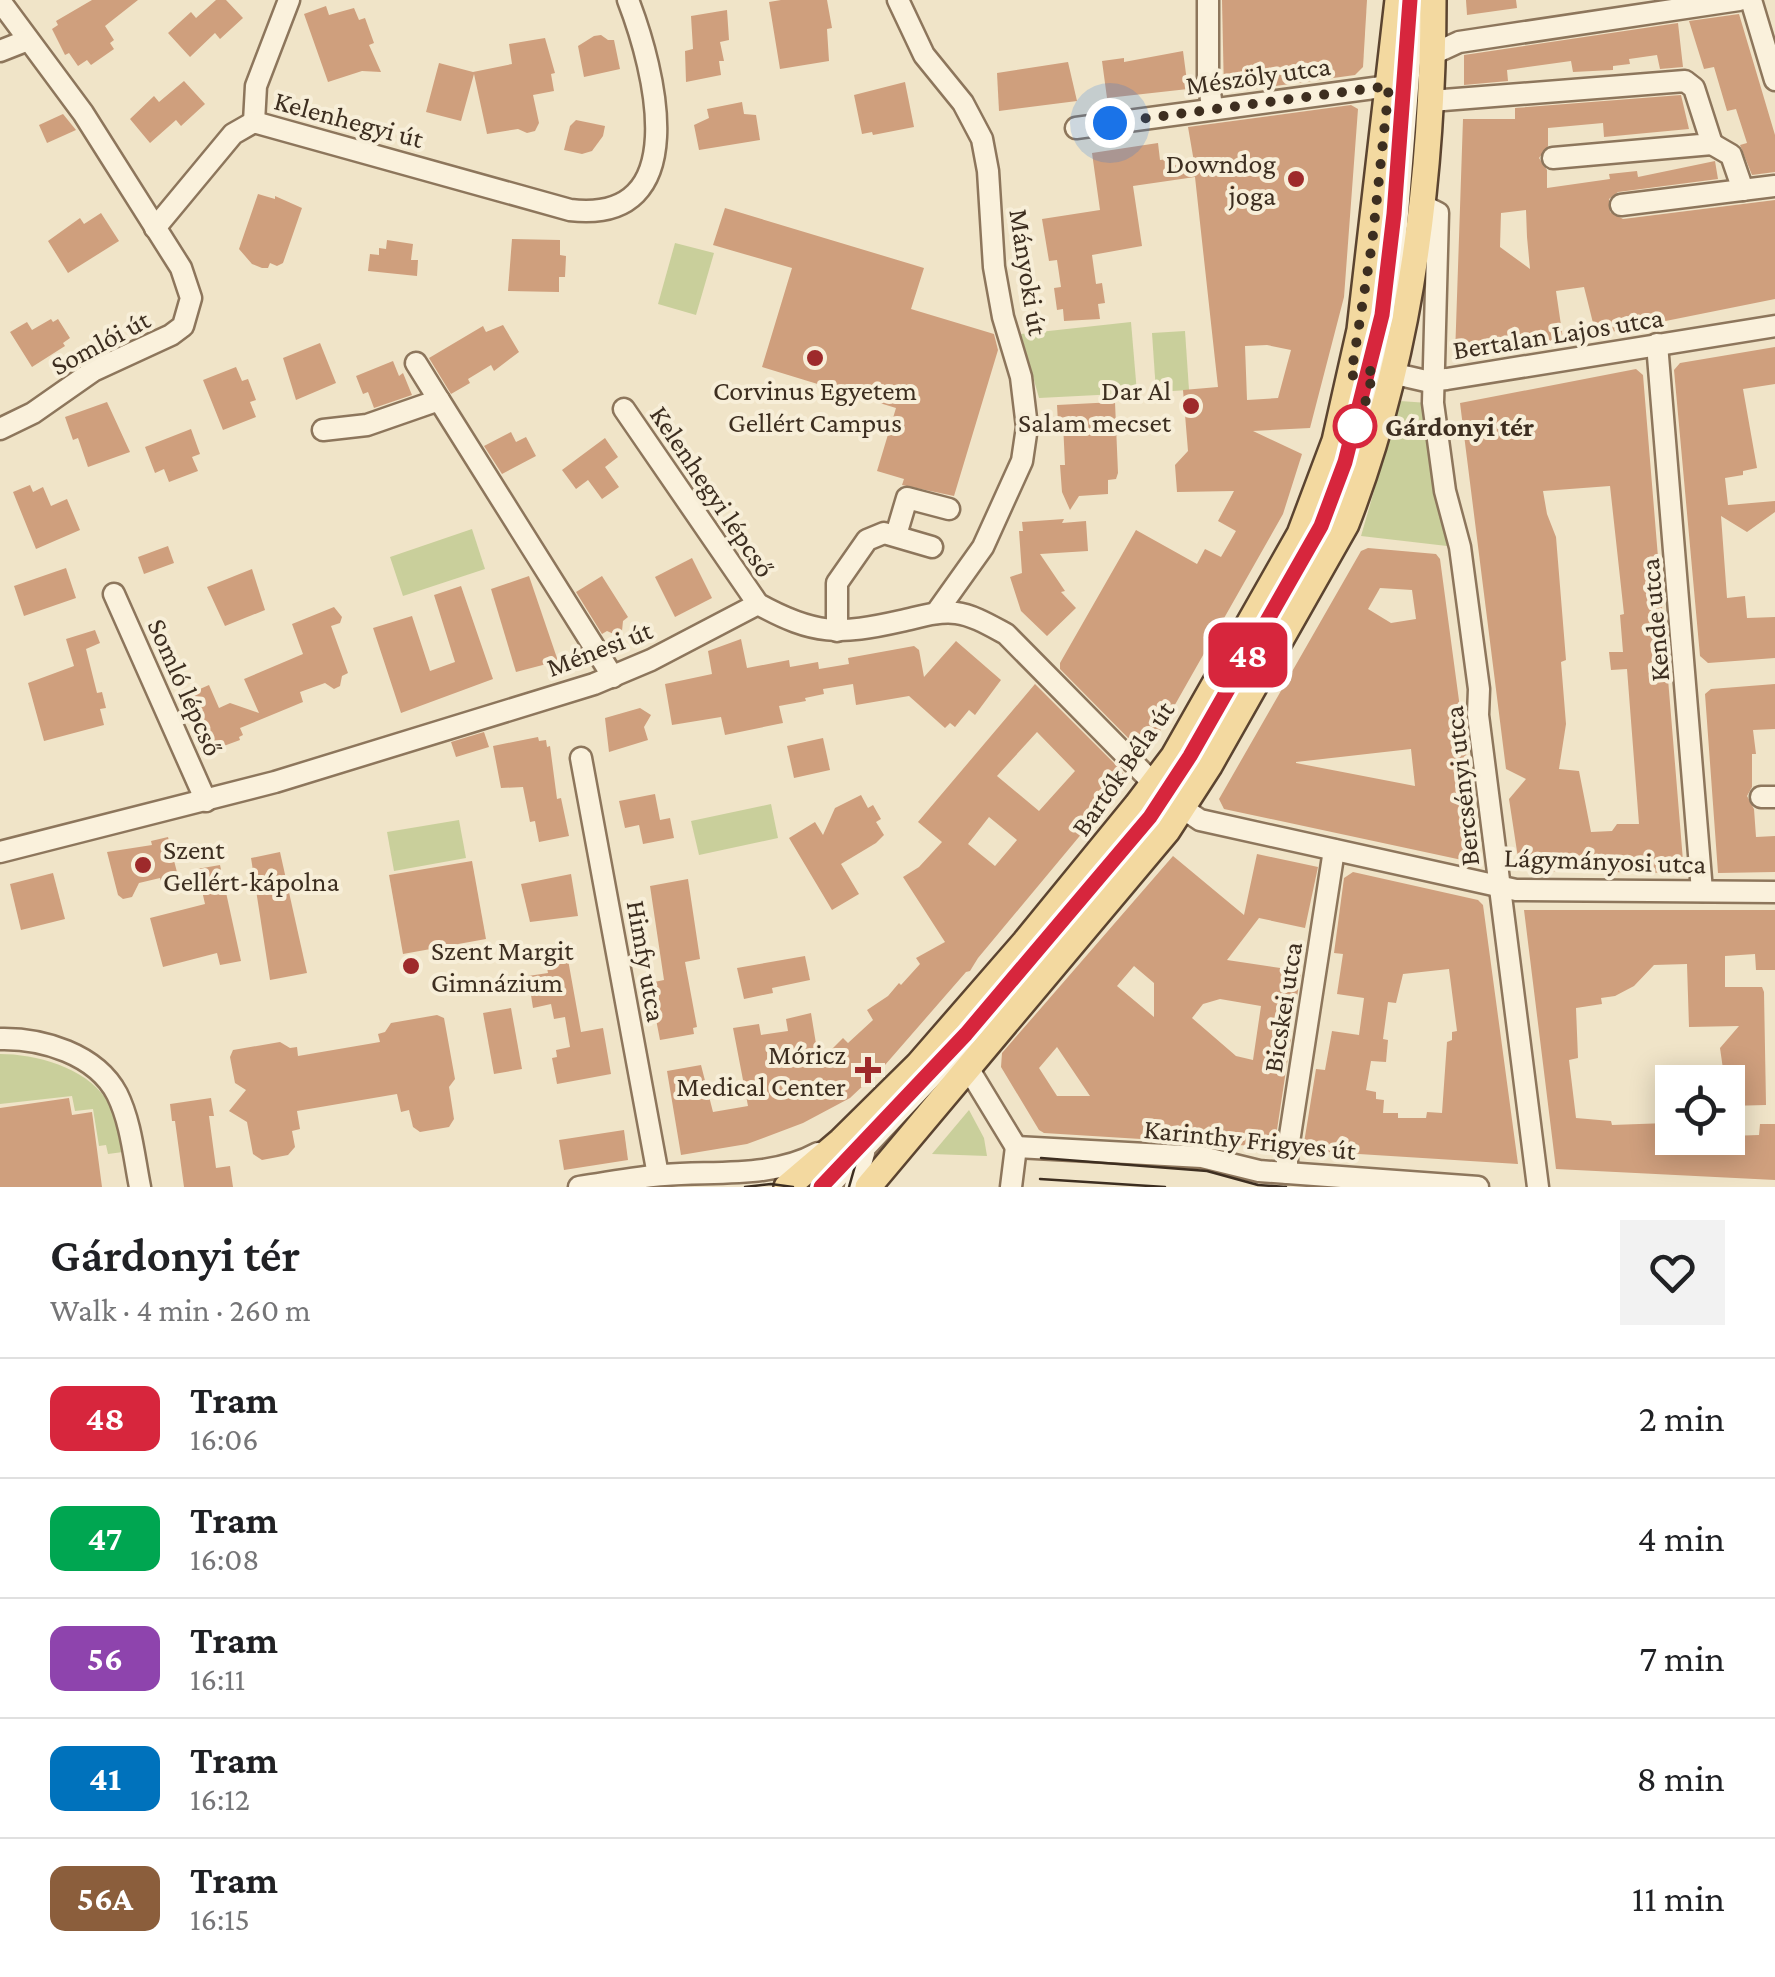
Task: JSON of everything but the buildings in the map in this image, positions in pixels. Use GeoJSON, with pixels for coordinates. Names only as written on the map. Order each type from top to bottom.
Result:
{"type":"FeatureCollection","features":[{"type":"Feature","properties":{"kind":"main road","name":"Bartók Béla út"},"geometry":{"type":"LineString","coordinates":[[787,1187],[941,1065],[1168,797],[1332,551],[1349,494],[1372,373],[1372,244],[1398,0]]}},
{"type":"Feature","properties":{"kind":"main road","name":"Bartók Béla út"},"geometry":{"type":"LineString","coordinates":[[868,1187],[941,1065],[1025,942],[1168,797],[1174,756],[1300,534],[1335,441],[1410,299],[1431,101],[1432,0]]}},
{"type":"Feature","properties":{"kind":"main road"},"geometry":{"type":"LineString","coordinates":[[1335,441],[1332,488],[1349,494]]}},
{"type":"Feature","properties":{"kind":"street"},"geometry":{"type":"LineString","coordinates":[[254,122],[256,86],[289,0]]}},
{"type":"Feature","properties":{"kind":"street","name":"Kelenhegyi út"},"geometry":{"type":"LineString","coordinates":[[154,228],[233,134],[254,122],[570,210],[596,213],[628,202],[644,186],[657,151],[647,64],[628,0]]}},
{"type":"Feature","properties":{"kind":"street","name":"Mányoki út"},"geometry":{"type":"LineString","coordinates":[[898,0],[924,56],[963,104],[982,139],[998,294],[1021,377],[1028,427],[1022,461],[983,547],[936,613]]}},
{"type":"Feature","properties":{"kind":"street"},"geometry":{"type":"LineString","coordinates":[[1208,0],[1212,108]]}},
{"type":"Feature","properties":{"kind":"street","name":"Bartók Béla út"},"geometry":{"type":"LineString","coordinates":[[1372,373],[1394,251],[1415,0]]}},
{"type":"Feature","properties":{"kind":"street"},"geometry":{"type":"LineString","coordinates":[[1432,54],[1459,42],[1739,0]]}},
{"type":"Feature","properties":{"kind":"street"},"geometry":{"type":"LineString","coordinates":[[0,2],[7,25],[28,40],[82,113],[154,228]]}},
{"type":"Feature","properties":{"kind":"street"},"geometry":{"type":"LineString","coordinates":[[1761,11],[1775,80]]}},
{"type":"Feature","properties":{"kind":"street"},"geometry":{"type":"LineString","coordinates":[[0,51],[28,40]]}},
{"type":"Feature","properties":{"kind":"street"},"geometry":{"type":"LineString","coordinates":[[1431,101],[1685,81],[1694,88],[1712,144]]}},
{"type":"Feature","properties":{"kind":"street","name":"Mészöly utca"},"geometry":{"type":"LineString","coordinates":[[1076,128],[1389,86]]}},
{"type":"Feature","properties":{"kind":"street"},"geometry":{"type":"LineString","coordinates":[[1553,158],[1712,144],[1731,154],[1742,190]]}},
{"type":"Feature","properties":{"kind":"street"},"geometry":{"type":"LineString","coordinates":[[1621,206],[1775,186]]}},
{"type":"Feature","properties":{"kind":"street","name":"Bercsényi utca"},"geometry":{"type":"LineString","coordinates":[[1422,205],[1438,213],[1433,380],[1445,490],[1460,548],[1479,689],[1478,716],[1538,1187]]}},
{"type":"Feature","properties":{"kind":"street","name":"Somlói út"},"geometry":{"type":"LineString","coordinates":[[0,428],[33,413],[93,371],[172,335],[183,326],[190,309],[190,288],[154,228]]}},
{"type":"Feature","properties":{"kind":"street","name":"Bertalan Lajos utca"},"geometry":{"type":"LineString","coordinates":[[1372,373],[1433,380],[1775,326]]}},
{"type":"Feature","properties":{"kind":"street","name":"Kende utca"},"geometry":{"type":"LineString","coordinates":[[1657,344],[1702,890]]}},
{"type":"Feature","properties":{"kind":"street"},"geometry":{"type":"LineString","coordinates":[[416,364],[613,678]]}},
{"type":"Feature","properties":{"kind":"street"},"geometry":{"type":"LineString","coordinates":[[324,430],[366,425],[439,400]]}},
{"type":"Feature","properties":{"kind":"street","name":"Kelenhegyi lépcső"},"geometry":{"type":"LineString","coordinates":[[624,409],[758,604]]}},
{"type":"Feature","properties":{"kind":"street"},"geometry":{"type":"LineString","coordinates":[[896,536],[907,498],[950,510]]}},
{"type":"Feature","properties":{"kind":"street"},"geometry":{"type":"LineString","coordinates":[[837,631],[837,583],[867,540],[884,533],[932,547]]}},
{"type":"Feature","properties":{"kind":"street","name":"Somló lépcső"},"geometry":{"type":"LineString","coordinates":[[114,594],[206,801]]}},
{"type":"Feature","properties":{"kind":"street"},"geometry":{"type":"LineString","coordinates":[[758,604],[804,627],[837,631],[936,613],[960,613],[1006,634],[1168,797]]}},
{"type":"Feature","properties":{"kind":"street","name":"Ménesi út"},"geometry":{"type":"LineString","coordinates":[[0,852],[358,758],[613,678],[758,604]]}},
{"type":"Feature","properties":{"kind":"street","name":"Himfy utca"},"geometry":{"type":"LineString","coordinates":[[581,758],[666,1181]]}},
{"type":"Feature","properties":{"kind":"street","name":"Bartók Béla út"},"geometry":{"type":"LineString","coordinates":[[974,1032],[1168,797]]}},
{"type":"Feature","properties":{"kind":"street","name":"Lágymányosi utca"},"geometry":{"type":"LineString","coordinates":[[1168,797],[1200,820],[1516,890],[1775,892]]}},
{"type":"Feature","properties":{"kind":"street","name":"Bicskei utca"},"geometry":{"type":"LineString","coordinates":[[1287,1173],[1334,850]]}},
{"type":"Feature","properties":{"kind":"street"},"geometry":{"type":"LineString","coordinates":[[941,1065],[974,1032]]}},
{"type":"Feature","properties":{"kind":"street"},"geometry":{"type":"LineString","coordinates":[[941,1065],[974,1032]]}},
{"type":"Feature","properties":{"kind":"street"},"geometry":{"type":"LineString","coordinates":[[0,1040],[34,1042],[73,1054],[108,1081],[121,1103],[140,1187]]}},
{"type":"Feature","properties":{"kind":"street"},"geometry":{"type":"LineString","coordinates":[[941,1065],[1016,1147],[1011,1187]]}},
{"type":"Feature","properties":{"kind":"street","name":"Bartók Béla út"},"geometry":{"type":"LineString","coordinates":[[828,1187],[941,1065]]}},
{"type":"Feature","properties":{"kind":"street"},"geometry":{"type":"LineString","coordinates":[[579,1187],[776,1169],[801,1162],[842,1140]]}},
{"type":"Feature","properties":{"kind":"street"},"geometry":{"type":"LineString","coordinates":[[855,1187],[858,1167],[871,1142]]}},
{"type":"Feature","properties":{"kind":"street","name":"Karinthy Frigyes út"},"geometry":{"type":"LineString","coordinates":[[1016,1147],[1202,1157],[1260,1171],[1478,1187]]}},
{"type":"Feature","properties":{"kind":"green space"},"geometry":{"type":"Polygon","coordinates":[[[675,243],[714,253],[696,315],[658,304],[675,243]]]}},
{"type":"Feature","properties":{"kind":"green space"},"geometry":{"type":"Polygon","coordinates":[[[1131,322],[1137,393],[1039,398],[1021,334],[1131,322]]]}},
{"type":"Feature","properties":{"kind":"green space"},"geometry":{"type":"Polygon","coordinates":[[[1185,331],[1189,390],[1156,392],[1152,333],[1185,331]]]}},
{"type":"Feature","properties":{"kind":"green space","name":"Gárdonyi tér"},"geometry":{"type":"Polygon","coordinates":[[[1400,401],[1428,403],[1447,546],[1361,536],[1400,401]]]}},
{"type":"Feature","properties":{"kind":"green space"},"geometry":{"type":"Polygon","coordinates":[[[472,529],[485,569],[403,596],[390,557],[472,529]]]}},
{"type":"Feature","properties":{"kind":"green space"},"geometry":{"type":"Polygon","coordinates":[[[771,804],[778,838],[699,855],[691,821],[771,804]]]}},
{"type":"Feature","properties":{"kind":"green space"},"geometry":{"type":"Polygon","coordinates":[[[459,820],[466,858],[394,871],[387,832],[459,820]]]}},
{"type":"Feature","properties":{"kind":"green space"},"geometry":{"type":"Polygon","coordinates":[[[0,1054],[58,1064],[86,1078],[109,1105],[123,1152],[108,1154],[106,1145],[99,1146],[93,1109],[75,1111],[72,1096],[0,1104],[0,1054]]]}},
{"type":"Feature","properties":{"kind":"green space"},"geometry":{"type":"Polygon","coordinates":[[[969,1110],[984,1138],[987,1156],[932,1154],[969,1110]]]}},
{"type":"Feature","properties":{"kind":"tram line","name":"48"},"geometry":{"type":"LineString","coordinates":[[821,1187],[937,1067],[1166,796],[1321,526],[1345,462],[1382,315],[1394,214],[1410,0]]}},
{"type":"Feature","properties":{"kind":"tram line"},"geometry":{"type":"LineString","coordinates":[[822,1187],[937,1067],[1151,817],[1190,756],[1321,525],[1345,462],[1382,315],[1411,0]]}},
{"type":"Feature","properties":{"kind":"tram line"},"geometry":{"type":"LineString","coordinates":[[849,1187],[859,1152]]}},
{"type":"Feature","properties":{"kind":"tram line"},"geometry":{"type":"LineString","coordinates":[[1041,1158],[1207,1171],[1258,1185],[1286,1187]]}},
{"type":"Feature","properties":{"kind":"tram line"},"geometry":{"type":"LineString","coordinates":[[1040,1179],[1165,1187]]}},
{"type":"Feature","properties":{"kind":"tram line"},"geometry":{"type":"LineString","coordinates":[[745,1187],[793,1187]]}},
{"type":"Feature","properties":{"kind":"place","name":"Downdog joga"},"geometry":{"type":"Point","coordinates":[1296,179]}},
{"type":"Feature","properties":{"kind":"place","name":"Corvinus Egyetem Gellért Campus"},"geometry":{"type":"Point","coordinates":[815,358]}},
{"type":"Feature","properties":{"kind":"place","name":"Dar Al Salam mecset"},"geometry":{"type":"Point","coordinates":[1191,406]}},
{"type":"Feature","properties":{"kind":"place","name":"Gárdonyi tér"},"geometry":{"type":"Point","coordinates":[1355,426]}},
{"type":"Feature","properties":{"kind":"place","name":"Szent Gellért-kápolna"},"geometry":{"type":"Point","coordinates":[143,865]}},
{"type":"Feature","properties":{"kind":"place","name":"Szent Margit Gimnázium"},"geometry":{"type":"Point","coordinates":[411,966]}},
{"type":"Feature","properties":{"kind":"place","name":"Móricz Medical Center"},"geometry":{"type":"Point","coordinates":[868,1070]}},
{"type":"Feature","properties":{"kind":"route"},"geometry":{"type":"LineString","coordinates":[[1110,123],[1389,86],[1372,244],[1351,376],[1374,370],[1360,422],[1355,426]]}}]}
